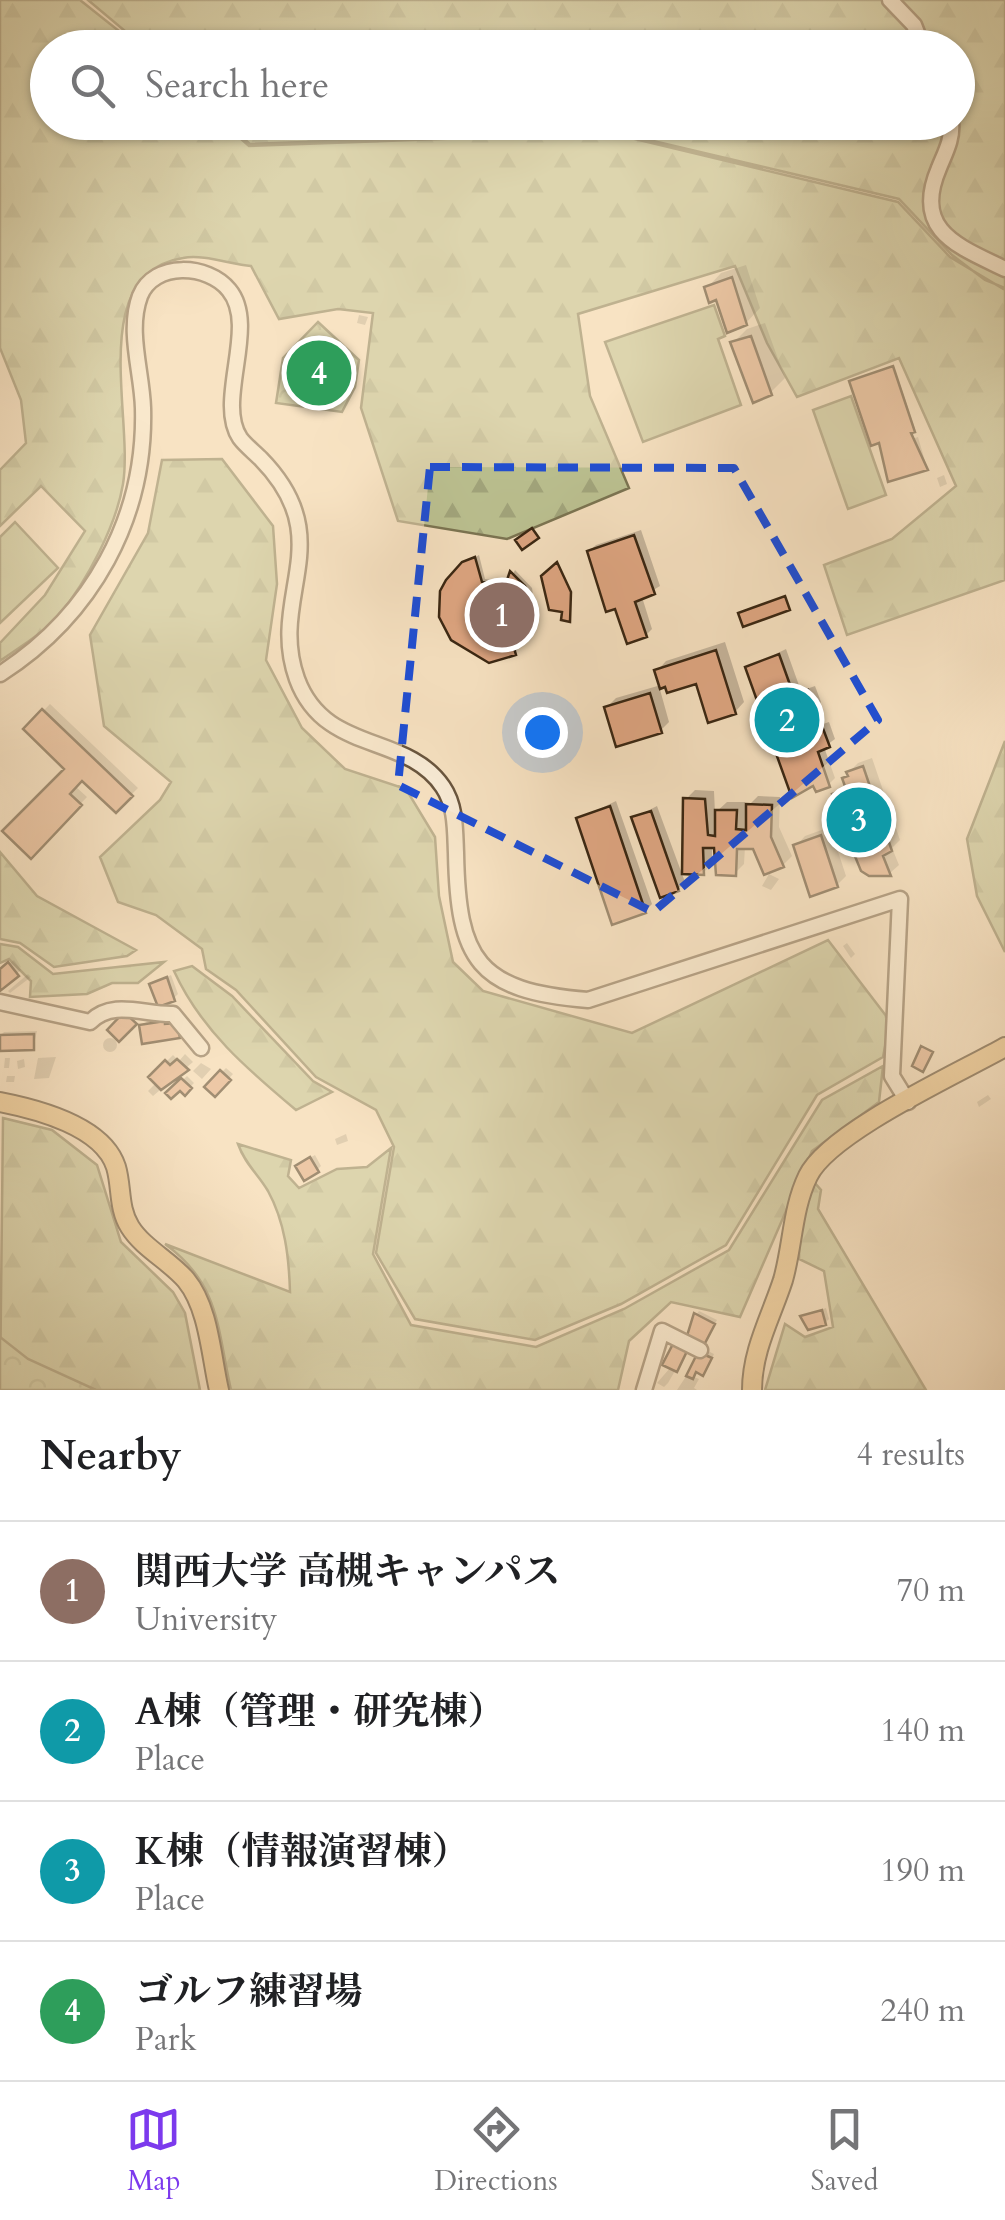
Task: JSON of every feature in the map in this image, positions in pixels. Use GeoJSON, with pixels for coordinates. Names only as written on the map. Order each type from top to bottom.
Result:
{"type":"FeatureCollection","features":[{"type":"Feature","properties":{"kind":"main road"},"geometry":{"type":"LineString","coordinates":[[752,1390],[756,1348],[790,1256],[795,1205],[810,1171],[836,1143],[1005,1047]]}},
{"type":"Feature","properties":{"kind":"main road"},"geometry":{"type":"LineString","coordinates":[[0,1102],[51,1112],[102,1146],[114,1161],[120,1202],[130,1228],[186,1281],[199,1302],[219,1390]]}},
{"type":"Feature","properties":{"kind":"street"},"geometry":{"type":"LineString","coordinates":[[890,0],[916,30]]}},
{"type":"Feature","properties":{"kind":"street"},"geometry":{"type":"LineString","coordinates":[[949,140],[934,186],[934,220],[956,246],[1005,269]]}},
{"type":"Feature","properties":{"kind":"street"},"geometry":{"type":"LineString","coordinates":[[0,674],[32,654],[72,613],[103,570],[124,529],[137,489],[142,448],[144,408],[134,316],[142,292],[158,277],[184,268],[209,274],[230,291],[239,315],[233,416],[238,436],[283,482],[299,518],[302,546],[291,639],[295,674],[306,702],[328,724],[350,737],[420,763],[444,788],[455,818],[457,911],[478,961],[499,981],[545,997],[588,1000],[900,899],[892,1076],[908,1102]]}},
{"type":"Feature","properties":{"kind":"street"},"geometry":{"type":"LineString","coordinates":[[0,1002],[90,1022],[106,1010],[125,1007],[144,1015],[173,1014],[201,1048]]}},
{"type":"Feature","properties":{"kind":"street"},"geometry":{"type":"LineString","coordinates":[[644,1390],[662,1331],[700,1350]]}},
{"type":"Feature","properties":{"kind":"highlighted area"},"geometry":{"type":"Polygon","coordinates":[[[430,467],[734,468],[878,720],[653,912],[398,785],[430,467]]]}},
{"type":"Feature","properties":{"kind":"green space"},"geometry":{"type":"Polygon","coordinates":[[[0,0],[80,0],[118,30],[30,30],[30,140],[242,140],[249,146],[416,140],[639,140],[898,202],[950,257],[1005,290],[1005,580],[847,635],[824,565],[892,539],[956,486],[899,358],[797,397],[767,343],[735,266],[578,314],[590,396],[629,488],[507,539],[398,521],[361,408],[373,313],[338,309],[279,319],[251,266],[191,257],[153,269],[134,290],[124,318],[123,484],[99,552],[60,614],[0,661],[0,643],[45,595],[85,531],[41,486],[0,526],[0,470],[26,443],[21,400],[0,348],[0,0]]]}},
{"type":"Feature","properties":{"kind":"green space"},"geometry":{"type":"Polygon","coordinates":[[[88,0],[1005,0],[1005,288],[985,280],[952,255],[899,199],[649,140],[975,140],[975,30],[124,30],[88,0]]]}},
{"type":"Feature","properties":{"kind":"green space"},"geometry":{"type":"Polygon","coordinates":[[[245,140],[361,140],[250,144],[245,140]]]}},
{"type":"Feature","properties":{"kind":"green space"},"geometry":{"type":"Polygon","coordinates":[[[714,305],[725,336],[718,339],[741,405],[643,442],[605,342],[714,305]]]}},
{"type":"Feature","properties":{"kind":"green space"},"geometry":{"type":"Polygon","coordinates":[[[318,322],[359,360],[355,387],[342,412],[276,403],[283,358],[318,322]]]}},
{"type":"Feature","properties":{"kind":"green space"},"geometry":{"type":"Polygon","coordinates":[[[851,396],[886,495],[848,509],[813,410],[851,396]]]}},
{"type":"Feature","properties":{"kind":"green space"},"geometry":{"type":"Polygon","coordinates":[[[222,459],[273,526],[277,584],[266,660],[302,728],[345,769],[406,789],[435,837],[439,896],[453,962],[483,991],[632,1033],[828,940],[890,1021],[883,1057],[817,1095],[726,1245],[621,1304],[535,1340],[415,1319],[376,1253],[394,1147],[376,1110],[316,1077],[236,990],[206,969],[202,949],[156,915],[118,902],[100,857],[160,800],[171,782],[104,726],[90,635],[148,533],[162,460],[222,459]]]}},
{"type":"Feature","properties":{"kind":"green space"},"geometry":{"type":"Polygon","coordinates":[[[15,522],[58,568],[0,623],[0,537],[15,522]]]}},
{"type":"Feature","properties":{"kind":"green space"},"geometry":{"type":"Polygon","coordinates":[[[1005,741],[1005,952],[977,896],[967,839],[1005,741]]]}},
{"type":"Feature","properties":{"kind":"green space"},"geometry":{"type":"Polygon","coordinates":[[[0,852],[37,896],[136,950],[127,956],[54,967],[20,943],[0,939],[0,852]]]}},
{"type":"Feature","properties":{"kind":"green space"},"geometry":{"type":"Polygon","coordinates":[[[0,944],[18,947],[53,974],[164,962],[138,983],[112,983],[87,994],[30,997],[31,981],[9,959],[0,963],[0,944]]]}},
{"type":"Feature","properties":{"kind":"green space"},"geometry":{"type":"Polygon","coordinates":[[[192,966],[232,996],[313,1081],[332,1092],[296,1110],[260,1079],[212,1030],[185,992],[174,971],[192,966]]]}},
{"type":"Feature","properties":{"kind":"green space"},"geometry":{"type":"Polygon","coordinates":[[[883,1066],[879,1102],[812,1151],[740,1317],[671,1302],[629,1341],[618,1390],[231,1390],[206,1291],[197,1275],[165,1244],[290,1292],[287,1253],[278,1215],[268,1191],[238,1144],[291,1160],[288,1176],[299,1188],[337,1169],[367,1167],[391,1148],[373,1254],[411,1325],[536,1347],[624,1309],[729,1250],[822,1100],[883,1066]]]}},
{"type":"Feature","properties":{"kind":"green space"},"geometry":{"type":"Polygon","coordinates":[[[3,1118],[52,1130],[97,1165],[121,1242],[173,1292],[185,1313],[200,1390],[0,1390],[3,1118]]]}},
{"type":"Feature","properties":{"kind":"green space"},"geometry":{"type":"Polygon","coordinates":[[[814,1182],[821,1190],[818,1209],[926,1390],[765,1390],[785,1324],[805,1337],[833,1327],[824,1271],[799,1259],[800,1208],[814,1182]]]}},
{"type":"Feature","properties":{"kind":"green space"},"geometry":{"type":"Polygon","coordinates":[[[0,1337],[28,1359],[96,1390],[0,1390],[0,1337]]]}},
{"type":"Feature","properties":{"kind":"building"},"geometry":{"type":"Polygon","coordinates":[[[732,277],[747,325],[727,333],[716,300],[709,303],[704,287],[732,277]]]}},
{"type":"Feature","properties":{"kind":"building"},"geometry":{"type":"Polygon","coordinates":[[[751,336],[772,395],[753,403],[730,342],[751,336]]]}},
{"type":"Feature","properties":{"kind":"building"},"geometry":{"type":"Polygon","coordinates":[[[893,366],[915,432],[911,433],[928,470],[888,482],[879,443],[871,446],[849,381],[893,366]]]}},
{"type":"Feature","properties":{"kind":"building"},"geometry":{"type":"Polygon","coordinates":[[[532,528],[539,538],[522,550],[515,540],[532,528]]]}},
{"type":"Feature","properties":{"kind":"building"},"geometry":{"type":"Polygon","coordinates":[[[634,535],[655,594],[635,602],[647,637],[627,644],[615,609],[606,612],[587,551],[634,535]]]}},
{"type":"Feature","properties":{"kind":"building"},"geometry":{"type":"Polygon","coordinates":[[[475,557],[482,582],[505,586],[510,571],[525,586],[533,607],[528,624],[512,641],[516,655],[489,663],[451,640],[439,617],[440,591],[446,580],[462,562],[475,557]]]}},
{"type":"Feature","properties":{"kind":"building"},"geometry":{"type":"Polygon","coordinates":[[[557,562],[571,592],[570,622],[561,620],[562,612],[549,610],[541,576],[557,562]]]}},
{"type":"Feature","properties":{"kind":"building"},"geometry":{"type":"Polygon","coordinates":[[[785,596],[790,610],[743,627],[738,613],[785,596]]]}},
{"type":"Feature","properties":{"kind":"building"},"geometry":{"type":"Polygon","coordinates":[[[716,650],[736,714],[708,723],[696,684],[667,693],[665,687],[660,689],[654,670],[716,650]]]}},
{"type":"Feature","properties":{"kind":"building"},"geometry":{"type":"Polygon","coordinates":[[[779,654],[794,696],[808,690],[816,711],[807,714],[813,730],[822,726],[830,747],[818,752],[830,787],[816,792],[813,786],[792,798],[745,667],[779,654]]]}},
{"type":"Feature","properties":{"kind":"building"},"geometry":{"type":"Polygon","coordinates":[[[650,693],[662,733],[616,747],[604,707],[650,693]]]}},
{"type":"Feature","properties":{"kind":"building"},"geometry":{"type":"Polygon","coordinates":[[[42,709],[133,796],[116,813],[82,781],[70,794],[82,805],[31,859],[2,831],[64,769],[23,729],[42,709]]]}},
{"type":"Feature","properties":{"kind":"building"},"geometry":{"type":"Polygon","coordinates":[[[863,766],[892,851],[883,856],[891,876],[869,876],[861,871],[845,832],[842,836],[836,833],[839,827],[833,812],[838,810],[832,794],[846,789],[842,778],[848,776],[846,772],[863,766]]]}},
{"type":"Feature","properties":{"kind":"building"},"geometry":{"type":"Polygon","coordinates":[[[683,798],[705,799],[708,835],[715,836],[715,810],[737,810],[736,829],[746,830],[746,804],[772,805],[771,837],[784,867],[764,875],[753,849],[737,849],[736,876],[716,875],[714,848],[703,848],[704,875],[682,874],[683,798]]]}},
{"type":"Feature","properties":{"kind":"building"},"geometry":{"type":"Polygon","coordinates":[[[610,806],[646,913],[612,925],[576,818],[610,806]]]}},
{"type":"Feature","properties":{"kind":"building"},"geometry":{"type":"Polygon","coordinates":[[[651,811],[679,891],[660,898],[631,817],[651,811]]]}},
{"type":"Feature","properties":{"kind":"building"},"geometry":{"type":"Polygon","coordinates":[[[821,835],[838,887],[810,897],[793,845],[821,835]]]}},
{"type":"Feature","properties":{"kind":"building"},"geometry":{"type":"Polygon","coordinates":[[[8,962],[19,976],[0,991],[0,969],[8,962]]]}},
{"type":"Feature","properties":{"kind":"building"},"geometry":{"type":"Polygon","coordinates":[[[167,977],[175,1001],[158,1007],[149,984],[167,977]]]}},
{"type":"Feature","properties":{"kind":"building"},"geometry":{"type":"Polygon","coordinates":[[[124,1012],[137,1024],[119,1042],[107,1030],[124,1012]]]}},
{"type":"Feature","properties":{"kind":"building"},"geometry":{"type":"Polygon","coordinates":[[[177,1023],[180,1038],[142,1044],[139,1025],[177,1023]]]}},
{"type":"Feature","properties":{"kind":"building"},"geometry":{"type":"Polygon","coordinates":[[[34,1034],[34,1050],[0,1051],[0,1035],[34,1034]]]}},
{"type":"Feature","properties":{"kind":"building"},"geometry":{"type":"Polygon","coordinates":[[[921,1046],[933,1052],[923,1072],[912,1066],[921,1046]]]}},
{"type":"Feature","properties":{"kind":"building"},"geometry":{"type":"Polygon","coordinates":[[[177,1059],[189,1070],[161,1090],[148,1077],[165,1060],[170,1065],[177,1059]]]}},
{"type":"Feature","properties":{"kind":"building"},"geometry":{"type":"Polygon","coordinates":[[[220,1070],[231,1080],[215,1097],[204,1087],[220,1070]]]}},
{"type":"Feature","properties":{"kind":"building"},"geometry":{"type":"Polygon","coordinates":[[[181,1078],[192,1088],[185,1096],[180,1091],[171,1099],[165,1093],[181,1078]]]}},
{"type":"Feature","properties":{"kind":"building"},"geometry":{"type":"Polygon","coordinates":[[[310,1157],[319,1172],[304,1181],[295,1166],[310,1157]]]}},
{"type":"Feature","properties":{"kind":"building"},"geometry":{"type":"Polygon","coordinates":[[[822,1310],[826,1325],[808,1330],[800,1316],[822,1310]]]}},
{"type":"Feature","properties":{"kind":"building"},"geometry":{"type":"Polygon","coordinates":[[[694,1313],[715,1324],[704,1345],[687,1336],[694,1313]]]}},
{"type":"Feature","properties":{"kind":"building"},"geometry":{"type":"Polygon","coordinates":[[[674,1342],[688,1349],[677,1372],[662,1365],[674,1342]]]}},
{"type":"Feature","properties":{"kind":"building"},"geometry":{"type":"Polygon","coordinates":[[[698,1352],[712,1358],[703,1376],[696,1372],[693,1379],[686,1376],[698,1352]]]}},
{"type":"Feature","properties":{"kind":"place","name":"ゴルフ練習場"},"geometry":{"type":"Point","coordinates":[319,373]}},
{"type":"Feature","properties":{"kind":"place","name":"関西大学 高槻キャンパス"},"geometry":{"type":"Point","coordinates":[502,615]}},
{"type":"Feature","properties":{"kind":"place","name":"A棟（管理・研究棟）"},"geometry":{"type":"Point","coordinates":[787,720]}},
{"type":"Feature","properties":{"kind":"place","name":"K棟（情報演習棟）"},"geometry":{"type":"Point","coordinates":[859,820]}}]}
